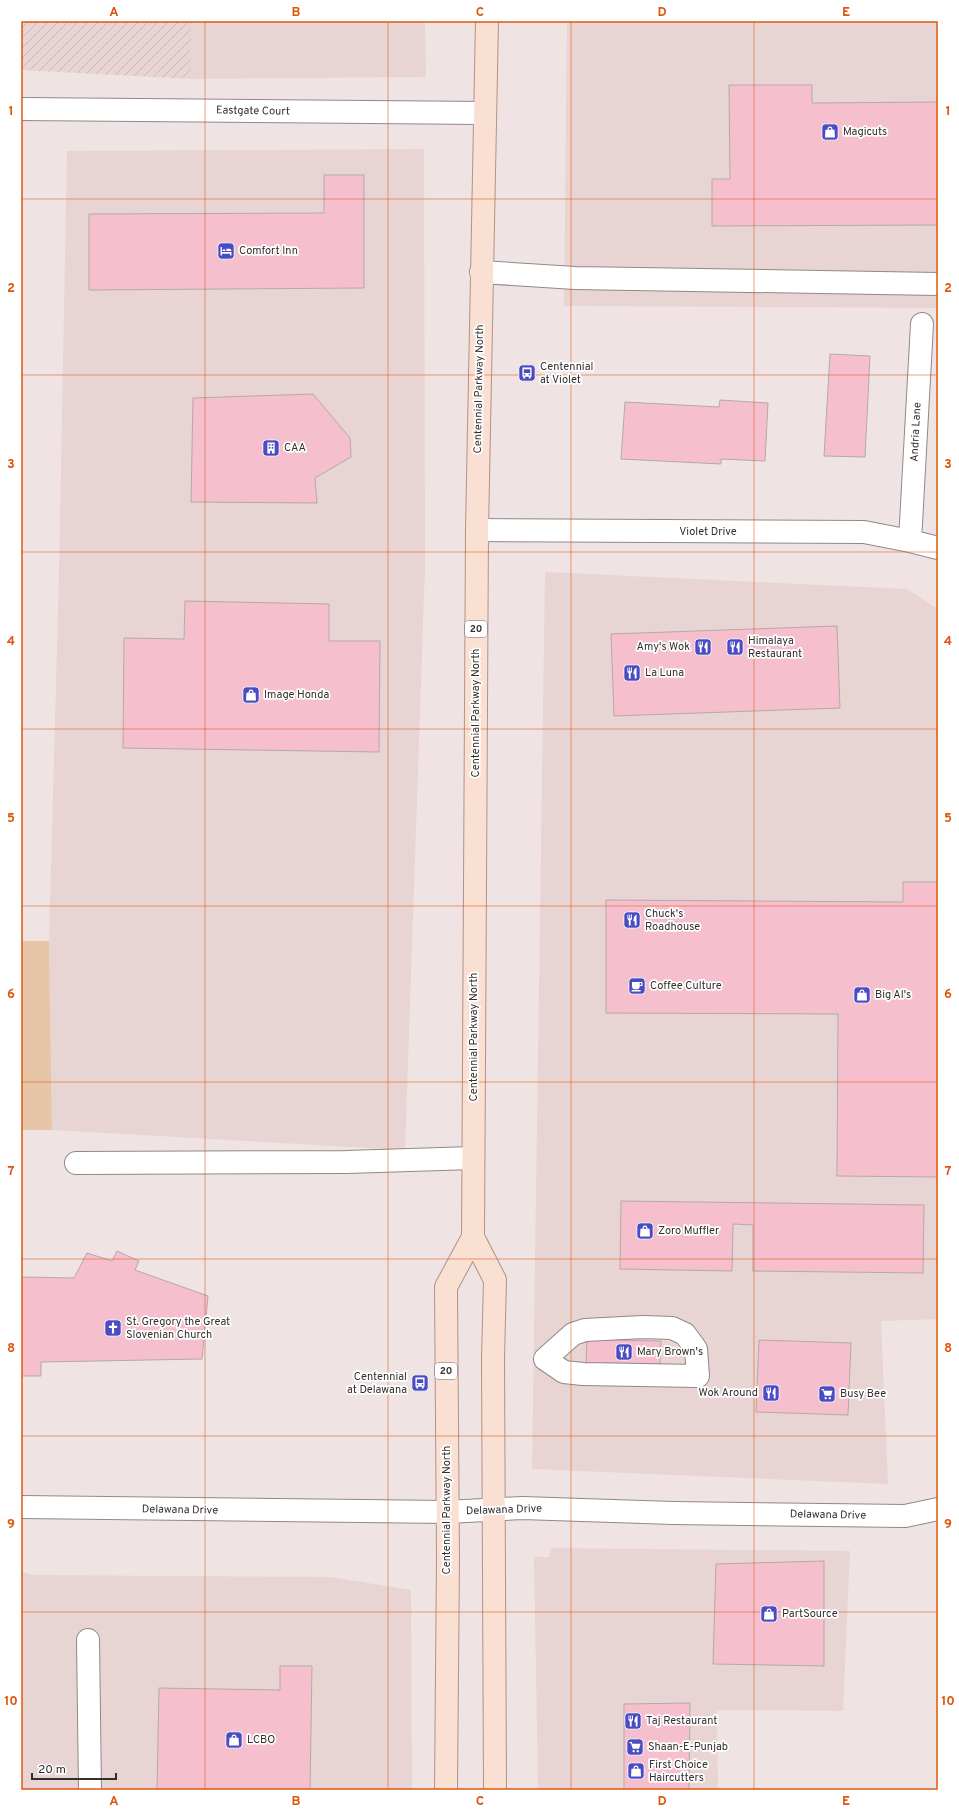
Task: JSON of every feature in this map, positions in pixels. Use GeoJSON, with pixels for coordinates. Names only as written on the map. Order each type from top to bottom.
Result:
{"type":"FeatureCollection","features":[{"type":"Feature","properties":{"kind":"main road","name":"Centennial Parkway North"},"geometry":{"type":"LineString","coordinates":[[487,21],[477,530],[473,1237],[494,1280],[495,1790]]}},
{"type":"Feature","properties":{"kind":"main road","name":"Centennial Parkway North"},"geometry":{"type":"LineString","coordinates":[[446,1790],[446,1287],[473,1237]]}},
{"type":"Feature","properties":{"kind":"street","name":"Eastgate Court"},"geometry":{"type":"LineString","coordinates":[[21,109],[484,113]]}},
{"type":"Feature","properties":{"kind":"street"},"geometry":{"type":"LineString","coordinates":[[481,272],[575,278],[938,284]]}},
{"type":"Feature","properties":{"kind":"street","name":"Andria Lane"},"geometry":{"type":"LineString","coordinates":[[910,541],[922,324]]}},
{"type":"Feature","properties":{"kind":"street","name":"Violet Drive"},"geometry":{"type":"LineString","coordinates":[[477,530],[864,532],[938,548]]}},
{"type":"Feature","properties":{"kind":"street"},"geometry":{"type":"LineString","coordinates":[[76,1162],[346,1162],[473,1158]]}},
{"type":"Feature","properties":{"kind":"street"},"geometry":{"type":"LineString","coordinates":[[643,1327],[672,1328],[685,1334],[696,1349],[698,1376],[583,1374],[564,1372],[545,1359],[573,1334],[584,1330],[643,1327]]}},
{"type":"Feature","properties":{"kind":"street","name":"Delawana Drive"},"geometry":{"type":"LineString","coordinates":[[21,1507],[447,1512],[522,1508],[673,1513],[905,1516],[938,1510]]}},
{"type":"Feature","properties":{"kind":"street"},"geometry":{"type":"LineString","coordinates":[[88,1640],[90,1790]]}},
{"type":"Feature","properties":{"kind":"shaded area"},"geometry":{"type":"Polygon","coordinates":[[[21,21],[191,21],[191,79],[21,70],[21,21]]]}},
{"type":"Feature","properties":{"kind":"shaded area"},"geometry":{"type":"Polygon","coordinates":[[[191,21],[425,21],[426,77],[191,79],[191,21]]]}},
{"type":"Feature","properties":{"kind":"shaded area"},"geometry":{"type":"Polygon","coordinates":[[[567,21],[938,21],[938,308],[564,306],[567,21]]]}},
{"type":"Feature","properties":{"kind":"shaded area"},"geometry":{"type":"Polygon","coordinates":[[[424,149],[425,567],[405,1150],[52,1130],[49,941],[59,573],[67,151],[424,149]]]}},
{"type":"Feature","properties":{"kind":"shaded area"},"geometry":{"type":"Polygon","coordinates":[[[545,572],[907,589],[938,609],[938,1319],[881,1321],[888,1484],[532,1469],[545,572]]]}},
{"type":"Feature","properties":{"kind":"shaded area"},"geometry":{"type":"Polygon","coordinates":[[[21,941],[49,941],[52,1130],[21,1130],[21,941]]]}},
{"type":"Feature","properties":{"kind":"shaded area"},"geometry":{"type":"Polygon","coordinates":[[[551,1548],[850,1551],[843,1711],[717,1710],[718,1790],[538,1790],[534,1557],[549,1557],[551,1548]]]}},
{"type":"Feature","properties":{"kind":"shaded area"},"geometry":{"type":"Polygon","coordinates":[[[21,1572],[33,1575],[331,1577],[411,1590],[412,1790],[21,1790],[21,1572]]]}},
{"type":"Feature","properties":{"kind":"building"},"geometry":{"type":"Polygon","coordinates":[[[729,85],[812,85],[812,103],[938,102],[938,225],[712,226],[712,179],[730,179],[729,85]]]}},
{"type":"Feature","properties":{"kind":"building","name":"Comfort Inn"},"geometry":{"type":"Polygon","coordinates":[[[324,175],[364,175],[364,288],[89,290],[89,214],[324,213],[324,175]]]}},
{"type":"Feature","properties":{"kind":"building"},"geometry":{"type":"Polygon","coordinates":[[[830,354],[870,356],[865,457],[824,456],[830,354]]]}},
{"type":"Feature","properties":{"kind":"building","name":"CAA"},"geometry":{"type":"Polygon","coordinates":[[[313,394],[350,438],[351,457],[315,478],[317,503],[191,502],[193,398],[313,394]]]}},
{"type":"Feature","properties":{"kind":"building"},"geometry":{"type":"Polygon","coordinates":[[[720,400],[768,403],[765,461],[721,459],[721,464],[621,459],[625,402],[719,407],[720,400]]]}},
{"type":"Feature","properties":{"kind":"building","name":"Image Honda"},"geometry":{"type":"Polygon","coordinates":[[[185,601],[329,604],[329,641],[380,641],[379,752],[123,748],[124,638],[184,639],[185,601]]]}},
{"type":"Feature","properties":{"kind":"building"},"geometry":{"type":"Polygon","coordinates":[[[837,626],[840,708],[614,716],[611,634],[837,626]]]}},
{"type":"Feature","properties":{"kind":"building"},"geometry":{"type":"Polygon","coordinates":[[[903,882],[938,882],[938,1177],[837,1176],[838,1014],[606,1013],[606,900],[903,902],[903,882]]]}},
{"type":"Feature","properties":{"kind":"building"},"geometry":{"type":"Polygon","coordinates":[[[621,1201],[924,1205],[923,1273],[753,1271],[753,1225],[733,1224],[732,1271],[620,1269],[621,1201]]]}},
{"type":"Feature","properties":{"kind":"building","name":"St. Gregory the Great Slovenian Church"},"geometry":{"type":"Polygon","coordinates":[[[117,1251],[139,1261],[135,1270],[208,1296],[202,1359],[41,1362],[41,1376],[21,1376],[21,1277],[74,1278],[87,1253],[112,1261],[117,1251]]]}},
{"type":"Feature","properties":{"kind":"building","name":"Mary Brown's"},"geometry":{"type":"Polygon","coordinates":[[[587,1334],[609,1340],[661,1341],[660,1364],[604,1363],[604,1368],[586,1367],[587,1334]]]}},
{"type":"Feature","properties":{"kind":"building"},"geometry":{"type":"Polygon","coordinates":[[[759,1340],[851,1343],[848,1415],[756,1412],[759,1340]]]}},
{"type":"Feature","properties":{"kind":"building","name":"PartSource"},"geometry":{"type":"Polygon","coordinates":[[[824,1561],[824,1666],[713,1664],[716,1564],[824,1561]]]}},
{"type":"Feature","properties":{"kind":"building","name":"LCBO"},"geometry":{"type":"Polygon","coordinates":[[[280,1666],[312,1666],[310,1790],[157,1790],[159,1688],[280,1690],[280,1666]]]}},
{"type":"Feature","properties":{"kind":"building"},"geometry":{"type":"Polygon","coordinates":[[[690,1703],[689,1790],[624,1790],[624,1704],[690,1703]]]}},
{"type":"Feature","properties":{"kind":"place","name":"Magicuts"},"geometry":{"type":"Point","coordinates":[830,132]}},
{"type":"Feature","properties":{"kind":"place","name":"Comfort Inn"},"geometry":{"type":"Point","coordinates":[226,251]}},
{"type":"Feature","properties":{"kind":"place","name":"Centennial at Violet"},"geometry":{"type":"Point","coordinates":[527,373]}},
{"type":"Feature","properties":{"kind":"place","name":"CAA"},"geometry":{"type":"Point","coordinates":[271,448]}},
{"type":"Feature","properties":{"kind":"place","name":"Amy's Wok"},"geometry":{"type":"Point","coordinates":[703,647]}},
{"type":"Feature","properties":{"kind":"place","name":"Himalaya Restaurant"},"geometry":{"type":"Point","coordinates":[735,647]}},
{"type":"Feature","properties":{"kind":"place","name":"La Luna"},"geometry":{"type":"Point","coordinates":[632,673]}},
{"type":"Feature","properties":{"kind":"place","name":"Image Honda"},"geometry":{"type":"Point","coordinates":[251,695]}},
{"type":"Feature","properties":{"kind":"place","name":"Chuck's Roadhouse"},"geometry":{"type":"Point","coordinates":[632,920]}},
{"type":"Feature","properties":{"kind":"place","name":"Coffee Culture"},"geometry":{"type":"Point","coordinates":[637,986]}},
{"type":"Feature","properties":{"kind":"place","name":"Big Al's"},"geometry":{"type":"Point","coordinates":[862,995]}},
{"type":"Feature","properties":{"kind":"place","name":"Zoro Muffler"},"geometry":{"type":"Point","coordinates":[645,1231]}},
{"type":"Feature","properties":{"kind":"place","name":"St. Gregory the Great Slovenian Church"},"geometry":{"type":"Point","coordinates":[113,1328]}},
{"type":"Feature","properties":{"kind":"place","name":"Mary Brown's"},"geometry":{"type":"Point","coordinates":[624,1352]}},
{"type":"Feature","properties":{"kind":"place","name":"Centennial at Delawana"},"geometry":{"type":"Point","coordinates":[420,1383]}},
{"type":"Feature","properties":{"kind":"place","name":"Wok Around"},"geometry":{"type":"Point","coordinates":[771,1393]}},
{"type":"Feature","properties":{"kind":"place","name":"Busy Bee"},"geometry":{"type":"Point","coordinates":[827,1394]}},
{"type":"Feature","properties":{"kind":"place","name":"PartSource"},"geometry":{"type":"Point","coordinates":[769,1614]}},
{"type":"Feature","properties":{"kind":"place","name":"Taj Restaurant"},"geometry":{"type":"Point","coordinates":[633,1721]}},
{"type":"Feature","properties":{"kind":"place","name":"LCBO"},"geometry":{"type":"Point","coordinates":[234,1740]}},
{"type":"Feature","properties":{"kind":"place","name":"Shaan-E-Punjab"},"geometry":{"type":"Point","coordinates":[635,1747]}},
{"type":"Feature","properties":{"kind":"place","name":"First Choice Haircutters"},"geometry":{"type":"Point","coordinates":[636,1771]}}]}
